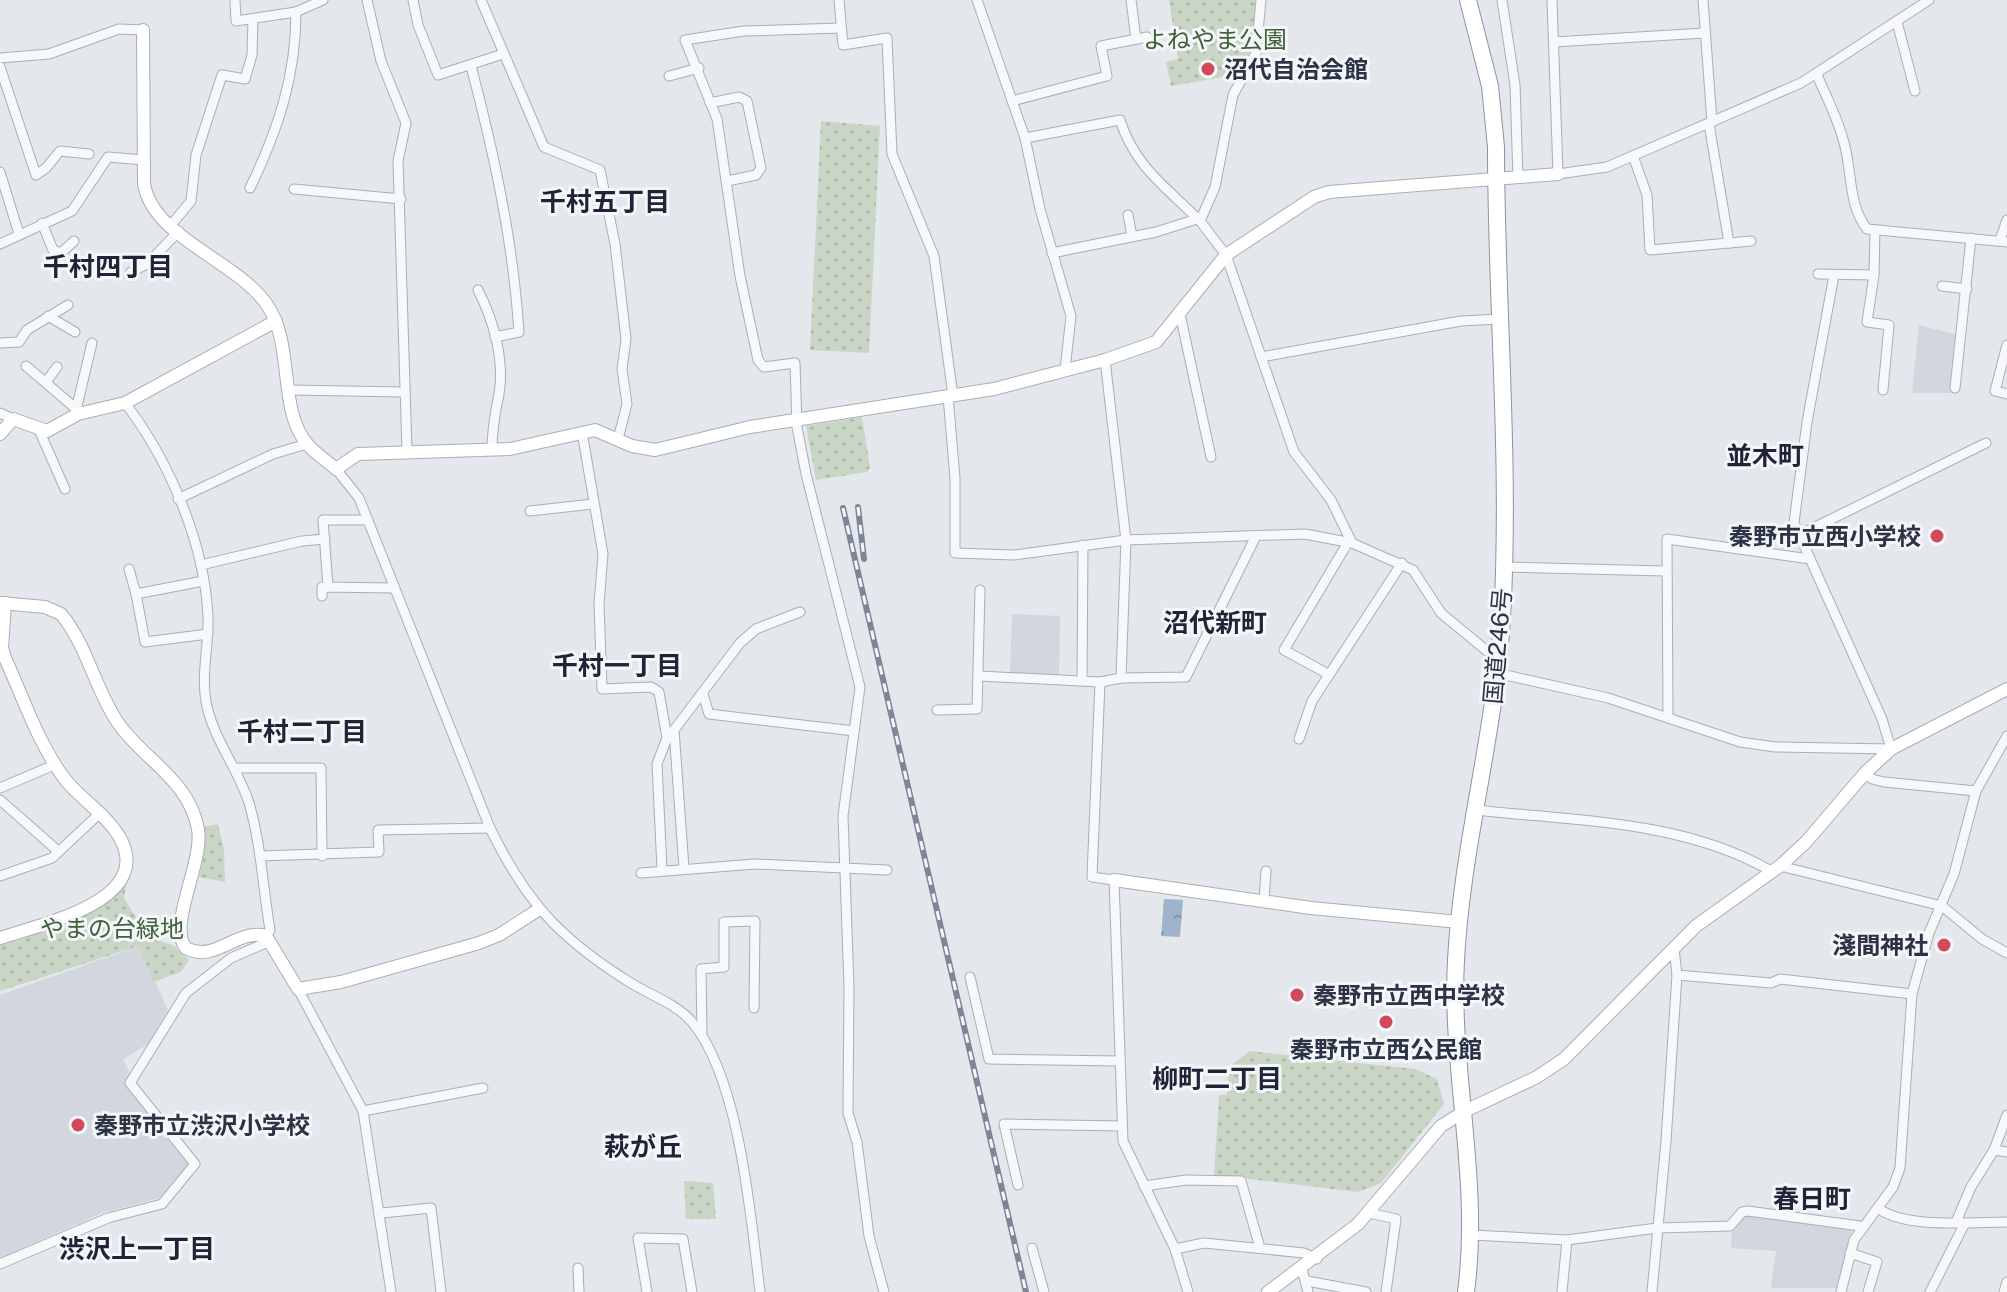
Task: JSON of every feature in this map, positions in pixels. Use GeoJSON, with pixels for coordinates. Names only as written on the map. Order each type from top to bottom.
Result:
{"type":"FeatureCollection","features":[{"type":"Feature","properties":{"kind":"highway","name":"国道246号"},"geometry":{"type":"LineString","coordinates":[[1466,1292],[1472,1235],[1456,1010],[1459,922],[1498,667],[1504,567],[1492,98],[1468,0]]}},
{"type":"Feature","properties":{"kind":"street"},"geometry":{"type":"LineString","coordinates":[[235,0],[236,21],[296,12],[323,0]]}},
{"type":"Feature","properties":{"kind":"street"},"geometry":{"type":"LineString","coordinates":[[367,0],[381,61],[406,123],[398,161],[407,451]]}},
{"type":"Feature","properties":{"kind":"street"},"geometry":{"type":"LineString","coordinates":[[413,0],[418,25],[438,75],[503,54]]}},
{"type":"Feature","properties":{"kind":"street"},"geometry":{"type":"LineString","coordinates":[[481,0],[544,147],[600,170],[615,244],[626,339],[622,369],[627,404],[618,439]]}},
{"type":"Feature","properties":{"kind":"street"},"geometry":{"type":"LineString","coordinates":[[839,0],[843,45],[887,38],[892,154],[934,256],[951,396],[955,553],[1014,555],[1126,540],[1305,534],[1350,544],[1402,563],[1417,575],[1441,613],[1498,667],[1608,698],[1740,742],[1775,747],[1891,749]]}},
{"type":"Feature","properties":{"kind":"street"},"geometry":{"type":"LineString","coordinates":[[977,0],[1025,138],[1052,253],[1071,316],[1065,370]]}},
{"type":"Feature","properties":{"kind":"street"},"geometry":{"type":"LineString","coordinates":[[1131,0],[1136,39]]}},
{"type":"Feature","properties":{"kind":"street"},"geometry":{"type":"LineString","coordinates":[[1052,253],[1198,220],[1215,187],[1233,95],[1256,53],[1261,0]]}},
{"type":"Feature","properties":{"kind":"street"},"geometry":{"type":"LineString","coordinates":[[1502,0],[1515,85],[1518,178]]}},
{"type":"Feature","properties":{"kind":"street"},"geometry":{"type":"LineString","coordinates":[[1552,0],[1558,174]]}},
{"type":"Feature","properties":{"kind":"street"},"geometry":{"type":"LineString","coordinates":[[1703,0],[1711,123],[1729,243]]}},
{"type":"Feature","properties":{"kind":"street"},"geometry":{"type":"LineString","coordinates":[[336,469],[358,454],[531,446],[582,432],[603,430],[644,450],[655,450],[797,420],[951,396],[1105,360],[1156,342],[1226,255],[1314,197],[1329,192],[1496,181],[1590,171],[1633,156],[1817,75],[1929,0]]}},
{"type":"Feature","properties":{"kind":"street"},"geometry":{"type":"LineString","coordinates":[[250,188],[285,102],[296,53],[296,12]]}},
{"type":"Feature","properties":{"kind":"street"},"geometry":{"type":"LineString","coordinates":[[131,272],[147,264],[191,201],[196,155],[222,75],[245,79],[252,55],[253,19]]}},
{"type":"Feature","properties":{"kind":"street"},"geometry":{"type":"LineString","coordinates":[[1897,22],[1915,91]]}},
{"type":"Feature","properties":{"kind":"street"},"geometry":{"type":"LineString","coordinates":[[841,28],[744,31],[685,40],[699,68],[717,119],[740,276],[758,360],[764,367],[795,363],[797,420],[818,529],[860,687],[843,816],[849,987],[848,1113],[857,1142],[869,1236],[884,1292]]}},
{"type":"Feature","properties":{"kind":"street"},"geometry":{"type":"LineString","coordinates":[[0,58],[49,54],[119,29],[143,30],[147,197],[156,214],[252,288],[276,321],[297,425],[307,444],[352,485],[490,828],[511,870],[538,910],[560,932],[625,980],[676,1008],[702,1036]]}},
{"type":"Feature","properties":{"kind":"street"},"geometry":{"type":"LineString","coordinates":[[1554,42],[1705,33]]}},
{"type":"Feature","properties":{"kind":"street"},"geometry":{"type":"LineString","coordinates":[[1012,101],[1107,76],[1101,46],[1147,37]]}},
{"type":"Feature","properties":{"kind":"street"},"geometry":{"type":"LineString","coordinates":[[471,66],[501,188],[517,296],[519,332],[495,337]]}},
{"type":"Feature","properties":{"kind":"street"},"geometry":{"type":"LineString","coordinates":[[0,67],[36,175],[60,151],[89,154]]}},
{"type":"Feature","properties":{"kind":"street"},"geometry":{"type":"LineString","coordinates":[[669,76],[699,68]]}},
{"type":"Feature","properties":{"kind":"street"},"geometry":{"type":"LineString","coordinates":[[1817,75],[1843,138],[1851,174],[1854,212],[1867,229],[2004,241],[2007,220]]}},
{"type":"Feature","properties":{"kind":"street"},"geometry":{"type":"LineString","coordinates":[[710,103],[739,97],[747,101],[761,168],[756,175],[727,181]]}},
{"type":"Feature","properties":{"kind":"street"},"geometry":{"type":"LineString","coordinates":[[1025,138],[1120,120],[1140,164],[1168,187],[1226,255],[1294,452],[1331,500],[1350,544]]}},
{"type":"Feature","properties":{"kind":"street"},"geometry":{"type":"LineString","coordinates":[[1633,156],[1647,195],[1650,262]]}},
{"type":"Feature","properties":{"kind":"street"},"geometry":{"type":"LineString","coordinates":[[0,244],[72,211],[108,157],[144,160]]}},
{"type":"Feature","properties":{"kind":"street"},"geometry":{"type":"LineString","coordinates":[[0,172],[19,234]]}},
{"type":"Feature","properties":{"kind":"street"},"geometry":{"type":"LineString","coordinates":[[294,189],[401,199]]}},
{"type":"Feature","properties":{"kind":"street"},"geometry":{"type":"LineString","coordinates":[[1128,215],[1132,236]]}},
{"type":"Feature","properties":{"kind":"street"},"geometry":{"type":"LineString","coordinates":[[42,223],[53,250],[61,253],[72,247]]}},
{"type":"Feature","properties":{"kind":"street"},"geometry":{"type":"LineString","coordinates":[[1875,230],[1874,275],[1867,322],[1889,325],[1883,390]]}},
{"type":"Feature","properties":{"kind":"street"},"geometry":{"type":"LineString","coordinates":[[1955,388],[1971,238]]}},
{"type":"Feature","properties":{"kind":"street"},"geometry":{"type":"LineString","coordinates":[[1650,250],[1751,241]]}},
{"type":"Feature","properties":{"kind":"street"},"geometry":{"type":"LineString","coordinates":[[1818,274],[1874,275]]}},
{"type":"Feature","properties":{"kind":"street"},"geometry":{"type":"LineString","coordinates":[[1834,275],[1793,517],[1882,719],[1891,749]]}},
{"type":"Feature","properties":{"kind":"street"},"geometry":{"type":"LineString","coordinates":[[1942,286],[1967,289]]}},
{"type":"Feature","properties":{"kind":"street"},"geometry":{"type":"LineString","coordinates":[[478,290],[489,312],[495,337],[500,392],[492,420],[492,449]]}},
{"type":"Feature","properties":{"kind":"street"},"geometry":{"type":"LineString","coordinates":[[0,343],[19,342],[27,330],[68,305]]}},
{"type":"Feature","properties":{"kind":"street"},"geometry":{"type":"LineString","coordinates":[[1180,314],[1211,457]]}},
{"type":"Feature","properties":{"kind":"street"},"geometry":{"type":"LineString","coordinates":[[48,316],[75,332]]}},
{"type":"Feature","properties":{"kind":"street"},"geometry":{"type":"LineString","coordinates":[[1261,357],[1449,323],[1500,319]]}},
{"type":"Feature","properties":{"kind":"street"},"geometry":{"type":"LineString","coordinates":[[0,413],[39,430],[53,429],[79,409],[125,403],[276,321]]}},
{"type":"Feature","properties":{"kind":"street"},"geometry":{"type":"LineString","coordinates":[[79,409],[92,343]]}},
{"type":"Feature","properties":{"kind":"street"},"geometry":{"type":"LineString","coordinates":[[2007,345],[1995,391],[2007,394]]}},
{"type":"Feature","properties":{"kind":"street"},"geometry":{"type":"LineString","coordinates":[[1105,360],[1126,540],[1121,678]]}},
{"type":"Feature","properties":{"kind":"street"},"geometry":{"type":"LineString","coordinates":[[26,366],[79,409]]}},
{"type":"Feature","properties":{"kind":"street"},"geometry":{"type":"LineString","coordinates":[[46,382],[57,367]]}},
{"type":"Feature","properties":{"kind":"street"},"geometry":{"type":"LineString","coordinates":[[290,390],[405,392]]}},
{"type":"Feature","properties":{"kind":"street"},"geometry":{"type":"LineString","coordinates":[[125,403],[143,426],[178,499],[201,565],[208,634],[205,698],[218,737],[249,803],[260,856],[270,930],[268,939],[363,1111],[382,1213],[391,1292]]}},
{"type":"Feature","properties":{"kind":"street"},"geometry":{"type":"LineString","coordinates":[[0,434],[13,419]]}},
{"type":"Feature","properties":{"kind":"street"},"geometry":{"type":"LineString","coordinates":[[39,430],[65,489]]}},
{"type":"Feature","properties":{"kind":"street"},"geometry":{"type":"LineString","coordinates":[[582,432],[603,554],[599,604],[602,689],[651,687],[660,697],[667,738],[657,764],[662,869]]}},
{"type":"Feature","properties":{"kind":"street"},"geometry":{"type":"LineString","coordinates":[[1799,535],[1986,443]]}},
{"type":"Feature","properties":{"kind":"street"},"geometry":{"type":"LineString","coordinates":[[178,499],[273,454],[307,444]]}},
{"type":"Feature","properties":{"kind":"street"},"geometry":{"type":"LineString","coordinates":[[530,511],[593,504]]}},
{"type":"Feature","properties":{"kind":"street"},"geometry":{"type":"LineString","coordinates":[[368,520],[323,520],[325,591],[394,588]]}},
{"type":"Feature","properties":{"kind":"street"},"geometry":{"type":"LineString","coordinates":[[979,676],[1100,682],[1121,678],[1186,677],[1255,538]]}},
{"type":"Feature","properties":{"kind":"street"},"geometry":{"type":"LineString","coordinates":[[201,565],[278,552],[325,539]]}},
{"type":"Feature","properties":{"kind":"street"},"geometry":{"type":"LineString","coordinates":[[1668,718],[1667,539],[1810,559]]}},
{"type":"Feature","properties":{"kind":"street"},"geometry":{"type":"LineString","coordinates":[[1328,674],[1284,650],[1350,544]]}},
{"type":"Feature","properties":{"kind":"street"},"geometry":{"type":"LineString","coordinates":[[1082,680],[1083,545]]}},
{"type":"Feature","properties":{"kind":"street"},"geometry":{"type":"LineString","coordinates":[[1299,739],[1312,701],[1402,563]]}},
{"type":"Feature","properties":{"kind":"street"},"geometry":{"type":"LineString","coordinates":[[1504,567],[1665,571]]}},
{"type":"Feature","properties":{"kind":"street"},"geometry":{"type":"LineString","coordinates":[[129,569],[145,642],[208,634]]}},
{"type":"Feature","properties":{"kind":"street"},"geometry":{"type":"LineString","coordinates":[[136,594],[203,581]]}},
{"type":"Feature","properties":{"kind":"street"},"geometry":{"type":"LineString","coordinates":[[937,710],[977,709],[980,590]]}},
{"type":"Feature","properties":{"kind":"street"},"geometry":{"type":"LineString","coordinates":[[0,938],[96,903],[115,889],[125,871],[126,855],[117,832],[73,789],[54,765],[2,658],[2,603],[45,607],[61,614],[115,718],[177,782],[193,807],[199,847],[179,927],[182,944],[197,954],[248,935],[268,939]]}},
{"type":"Feature","properties":{"kind":"street"},"geometry":{"type":"LineString","coordinates":[[684,868],[674,730],[740,643],[756,629],[800,612]]}},
{"type":"Feature","properties":{"kind":"street"},"geometry":{"type":"LineString","coordinates":[[1100,682],[1092,877],[1264,901],[1459,922]]}},
{"type":"Feature","properties":{"kind":"street"},"geometry":{"type":"LineString","coordinates":[[1306,1281],[1317,1259],[1369,1213],[1441,1126],[1553,1068],[1696,926],[1806,842],[1865,773],[1891,749],[2007,689]]}},
{"type":"Feature","properties":{"kind":"street"},"geometry":{"type":"LineString","coordinates":[[703,694],[709,714],[854,731]]}},
{"type":"Feature","properties":{"kind":"street"},"geometry":{"type":"LineString","coordinates":[[1841,1292],[1860,1226],[1879,1209],[1893,1187],[1900,1168],[1912,994],[1976,791],[2007,736]]}},
{"type":"Feature","properties":{"kind":"street"},"geometry":{"type":"LineString","coordinates":[[0,788],[54,765]]}},
{"type":"Feature","properties":{"kind":"street"},"geometry":{"type":"LineString","coordinates":[[234,768],[321,768],[322,856]]}},
{"type":"Feature","properties":{"kind":"street"},"geometry":{"type":"LineString","coordinates":[[1865,773],[1872,779],[1884,782],[1976,791]]}},
{"type":"Feature","properties":{"kind":"street"},"geometry":{"type":"LineString","coordinates":[[0,800],[58,851]]}},
{"type":"Feature","properties":{"kind":"street"},"geometry":{"type":"LineString","coordinates":[[1476,810],[1657,831],[1695,840],[1775,868],[1942,906],[1982,939],[2007,953]]}},
{"type":"Feature","properties":{"kind":"street"},"geometry":{"type":"LineString","coordinates":[[0,876],[47,860],[99,814]]}},
{"type":"Feature","properties":{"kind":"street"},"geometry":{"type":"LineString","coordinates":[[260,856],[379,852],[378,830],[490,828]]}},
{"type":"Feature","properties":{"kind":"street"},"geometry":{"type":"LineString","coordinates":[[641,873],[755,864],[887,870]]}},
{"type":"Feature","properties":{"kind":"street"},"geometry":{"type":"LineString","coordinates":[[1264,901],[1266,871]]}},
{"type":"Feature","properties":{"kind":"street"},"geometry":{"type":"LineString","coordinates":[[1114,880],[1122,1126],[1126,1147],[1175,1249],[1188,1292]]}},
{"type":"Feature","properties":{"kind":"street"},"geometry":{"type":"LineString","coordinates":[[298,989],[341,982],[479,943],[499,935],[538,910]]}},
{"type":"Feature","properties":{"kind":"street"},"geometry":{"type":"LineString","coordinates":[[754,1008],[755,921],[724,922],[724,967],[701,969],[702,1036],[727,1101],[760,1292]]}},
{"type":"Feature","properties":{"kind":"street"},"geometry":{"type":"LineString","coordinates":[[0,1264],[108,1218],[162,1204],[184,1180],[195,1164],[130,1083],[186,993],[231,958],[268,939]]}},
{"type":"Feature","properties":{"kind":"street"},"geometry":{"type":"LineString","coordinates":[[1652,1292],[1677,975],[1674,948]]}},
{"type":"Feature","properties":{"kind":"street"},"geometry":{"type":"LineString","coordinates":[[1677,975],[1771,983],[1780,979],[1912,994]]}},
{"type":"Feature","properties":{"kind":"street"},"geometry":{"type":"LineString","coordinates":[[970,977],[989,1059],[1120,1061]]}},
{"type":"Feature","properties":{"kind":"street"},"geometry":{"type":"LineString","coordinates":[[363,1111],[483,1088]]}},
{"type":"Feature","properties":{"kind":"street"},"geometry":{"type":"LineString","coordinates":[[1930,1292],[1961,1222],[1976,1176],[1994,1150],[2007,1115]]}},
{"type":"Feature","properties":{"kind":"street"},"geometry":{"type":"LineString","coordinates":[[1018,1185],[1004,1124],[1122,1126]]}},
{"type":"Feature","properties":{"kind":"street"},"geometry":{"type":"LineString","coordinates":[[1994,1150],[2007,1152]]}},
{"type":"Feature","properties":{"kind":"street"},"geometry":{"type":"LineString","coordinates":[[1144,1186],[1186,1180],[1241,1181],[1260,1248]]}},
{"type":"Feature","properties":{"kind":"street"},"geometry":{"type":"LineString","coordinates":[[382,1213],[431,1208],[441,1292]]}},
{"type":"Feature","properties":{"kind":"street"},"geometry":{"type":"LineString","coordinates":[[1879,1209],[1934,1223],[2007,1222]]}},
{"type":"Feature","properties":{"kind":"street"},"geometry":{"type":"LineString","coordinates":[[1472,1235],[1567,1240],[1657,1228],[1730,1226],[1742,1212],[1748,1211],[1860,1226]]}},
{"type":"Feature","properties":{"kind":"street"},"geometry":{"type":"LineString","coordinates":[[1369,1213],[1396,1219],[1386,1292]]}},
{"type":"Feature","properties":{"kind":"street"},"geometry":{"type":"LineString","coordinates":[[647,1292],[638,1238],[683,1239],[692,1292]]}},
{"type":"Feature","properties":{"kind":"street"},"geometry":{"type":"LineString","coordinates":[[1562,1292],[1567,1240]]}},
{"type":"Feature","properties":{"kind":"street"},"geometry":{"type":"LineString","coordinates":[[1175,1249],[1204,1243],[1304,1253],[1317,1259]]}},
{"type":"Feature","properties":{"kind":"street"},"geometry":{"type":"LineString","coordinates":[[1032,1248],[1044,1292]]}},
{"type":"Feature","properties":{"kind":"street"},"geometry":{"type":"LineString","coordinates":[[1850,1253],[1877,1262],[1868,1292]]}},
{"type":"Feature","properties":{"kind":"street"},"geometry":{"type":"LineString","coordinates":[[578,1268],[579,1292]]}},
{"type":"Feature","properties":{"kind":"street"},"geometry":{"type":"LineString","coordinates":[[1268,1292],[1306,1281],[1366,1292]]}},
{"type":"Feature","properties":{"kind":"street"},"geometry":{"type":"LineString","coordinates":[[2004,1292],[2007,1282]]}},
{"type":"Feature","properties":{"kind":"shaded area"},"geometry":{"type":"Polygon","coordinates":[[[1919,325],[1958,335],[1952,393],[1912,393],[1919,325]]]}},
{"type":"Feature","properties":{"kind":"shaded area"},"geometry":{"type":"Polygon","coordinates":[[[1012,614],[1060,616],[1059,675],[1010,673],[1012,614]]]}},
{"type":"Feature","properties":{"kind":"shaded area","name":"秦野市立渋沢小学校"},"geometry":{"type":"Polygon","coordinates":[[[139,946],[168,1010],[148,1044],[123,1059],[129,1072],[125,1085],[188,1165],[159,1198],[102,1213],[0,1258],[0,995],[139,946]]]}},
{"type":"Feature","properties":{"kind":"shaded area"},"geometry":{"type":"Polygon","coordinates":[[[1743,1214],[1848,1226],[1852,1231],[1838,1288],[1771,1288],[1776,1251],[1731,1248],[1732,1228],[1743,1214]]]}},
{"type":"Feature","properties":{"kind":"green space","name":"よねやま公園"},"geometry":{"type":"Polygon","coordinates":[[[1169,0],[1255,0],[1254,41],[1240,74],[1171,86],[1166,62],[1178,59],[1169,0]]]}},
{"type":"Feature","properties":{"kind":"green space"},"geometry":{"type":"Polygon","coordinates":[[[821,121],[880,126],[869,353],[810,350],[821,121]]]}},
{"type":"Feature","properties":{"kind":"green space"},"geometry":{"type":"Polygon","coordinates":[[[862,417],[870,467],[867,472],[816,480],[806,426],[862,417]]]}},
{"type":"Feature","properties":{"kind":"green space"},"geometry":{"type":"Polygon","coordinates":[[[218,824],[224,849],[225,882],[199,877],[205,848],[204,827],[218,824]]]}},
{"type":"Feature","properties":{"kind":"green space","name":"やまの台緑地"},"geometry":{"type":"Polygon","coordinates":[[[126,886],[124,898],[148,936],[174,946],[189,960],[181,972],[154,982],[138,946],[0,991],[0,943],[104,904],[126,886]]]}},
{"type":"Feature","properties":{"kind":"green space"},"geometry":{"type":"Polygon","coordinates":[[[1250,1051],[1415,1069],[1437,1079],[1444,1104],[1381,1183],[1358,1192],[1214,1175],[1219,1095],[1227,1095],[1229,1067],[1250,1051]]]}},
{"type":"Feature","properties":{"kind":"green space"},"geometry":{"type":"Polygon","coordinates":[[[684,1181],[713,1183],[716,1219],[686,1219],[684,1181]]]}},
{"type":"Feature","properties":{"kind":"water"},"geometry":{"type":"Polygon","coordinates":[[[1164,899],[1183,900],[1180,937],[1161,936],[1164,899]]]}},
{"type":"Feature","properties":{"kind":"railway"},"geometry":{"type":"LineString","coordinates":[[858,507],[864,559]]}},
{"type":"Feature","properties":{"kind":"railway"},"geometry":{"type":"LineString","coordinates":[[843,508],[1026,1292]]}},
{"type":"Feature","properties":{"kind":"place","name":"沼代自治会館"},"geometry":{"type":"Point","coordinates":[1208,69]}},
{"type":"Feature","properties":{"kind":"place","name":"秦野市立西小学校"},"geometry":{"type":"Point","coordinates":[1937,536]}},
{"type":"Feature","properties":{"kind":"place","name":"淺間神社"},"geometry":{"type":"Point","coordinates":[1944,945]}},
{"type":"Feature","properties":{"kind":"place","name":"秦野市立西中学校"},"geometry":{"type":"Point","coordinates":[1297,995]}},
{"type":"Feature","properties":{"kind":"place","name":"秦野市立西公民館"},"geometry":{"type":"Point","coordinates":[1386,1022]}},
{"type":"Feature","properties":{"kind":"place","name":"秦野市立渋沢小学校"},"geometry":{"type":"Point","coordinates":[78,1125]}},
{"type":"Feature","properties":{"kind":"district","name":"千村五丁目"},"geometry":{"type":"Point","coordinates":[605,201]}},
{"type":"Feature","properties":{"kind":"district","name":"千村四丁目"},"geometry":{"type":"Point","coordinates":[108,266]}},
{"type":"Feature","properties":{"kind":"district","name":"並木町"},"geometry":{"type":"Point","coordinates":[1765,455]}},
{"type":"Feature","properties":{"kind":"district","name":"沼代新町"},"geometry":{"type":"Point","coordinates":[1215,622]}},
{"type":"Feature","properties":{"kind":"district","name":"千村一丁目"},"geometry":{"type":"Point","coordinates":[617,665]}},
{"type":"Feature","properties":{"kind":"district","name":"千村二丁目"},"geometry":{"type":"Point","coordinates":[302,731]}},
{"type":"Feature","properties":{"kind":"district","name":"柳町二丁目"},"geometry":{"type":"Point","coordinates":[1217,1078]}},
{"type":"Feature","properties":{"kind":"district","name":"萩が丘"},"geometry":{"type":"Point","coordinates":[643,1146]}},
{"type":"Feature","properties":{"kind":"district","name":"春日町"},"geometry":{"type":"Point","coordinates":[1812,1198]}},
{"type":"Feature","properties":{"kind":"district","name":"渋沢上一丁目"},"geometry":{"type":"Point","coordinates":[137,1248]}}]}
